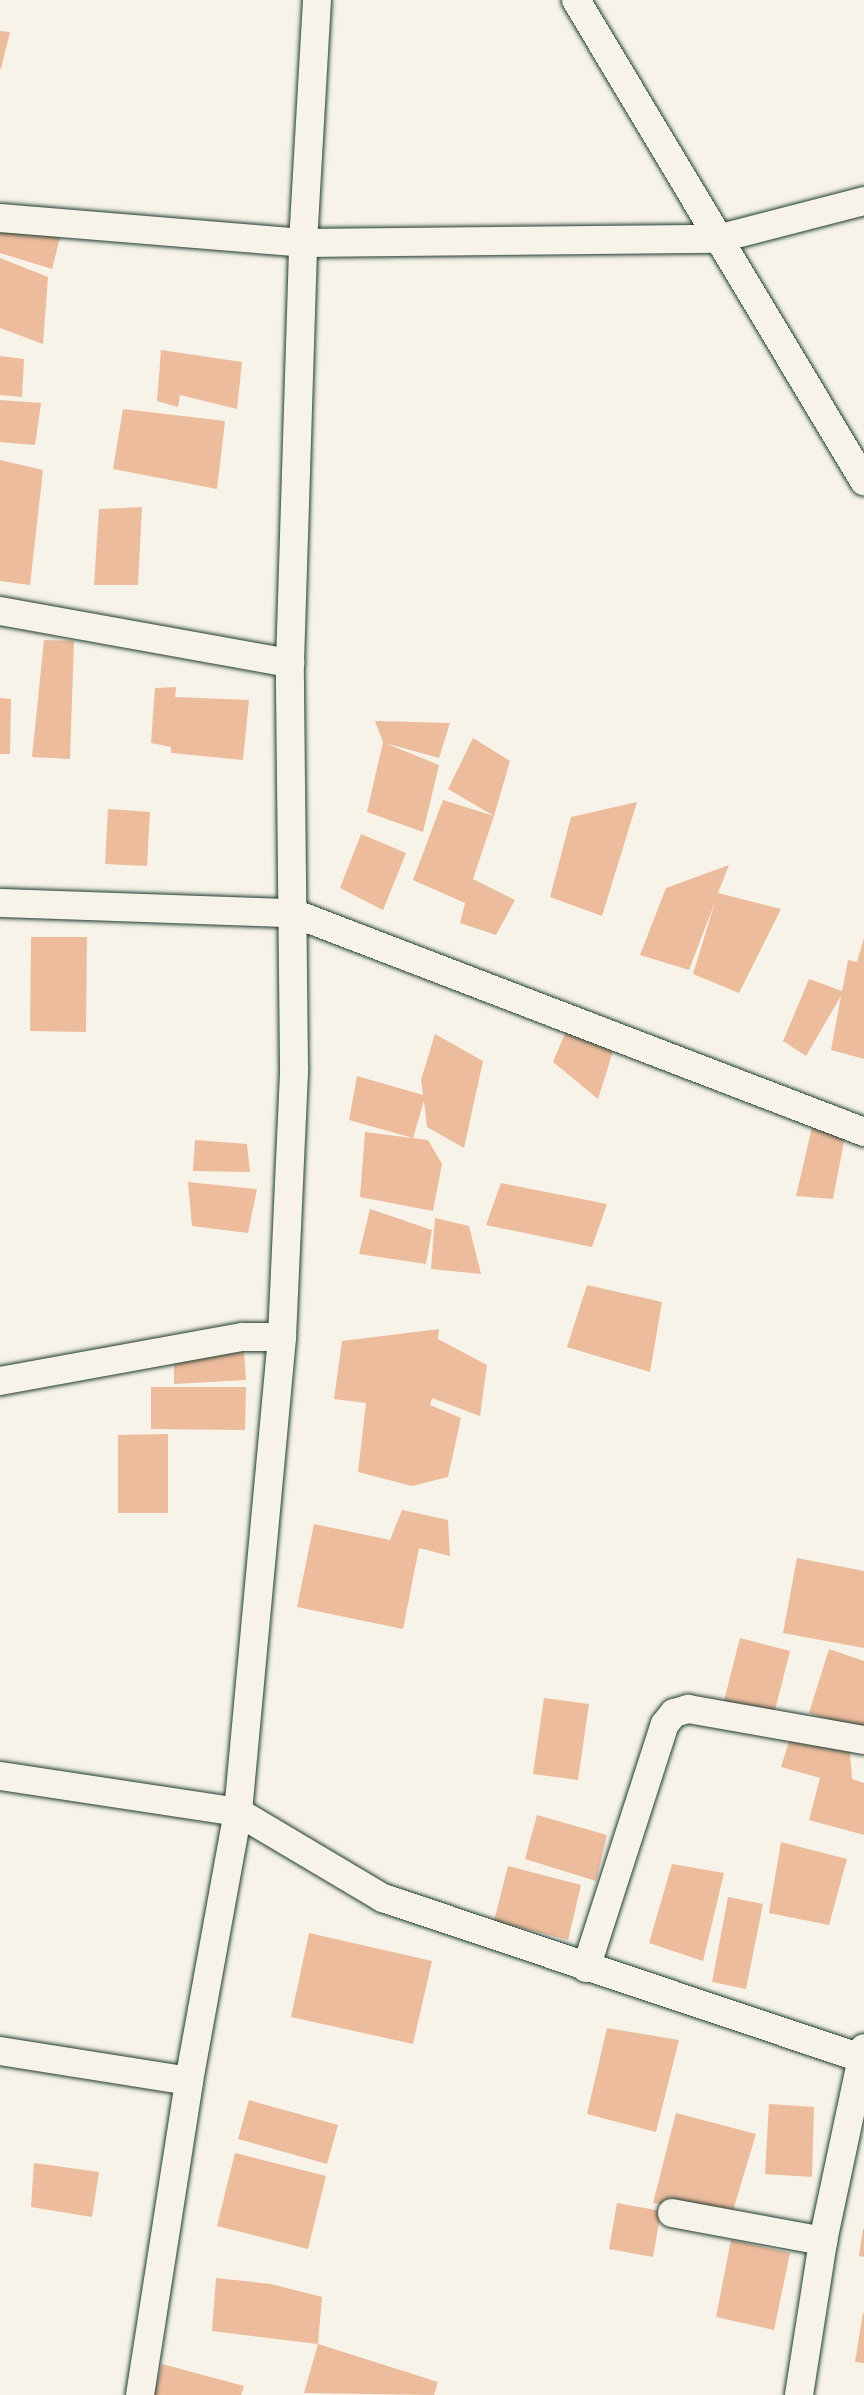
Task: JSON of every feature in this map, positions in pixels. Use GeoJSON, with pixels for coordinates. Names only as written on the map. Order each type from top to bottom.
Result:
{"type":"FeatureCollection","features":[{"type":"Feature","properties":{"kind":"street"},"geometry":{"type":"LineString","coordinates":[[140,2395],[189,2081],[238,1812],[282,1337],[294,1068],[290,663],[303,243],[317,0]]}},
{"type":"Feature","properties":{"kind":"street"},"geometry":{"type":"LineString","coordinates":[[576,0],[717,239],[864,481]]}},
{"type":"Feature","properties":{"kind":"street"},"geometry":{"type":"LineString","coordinates":[[0,218],[303,243],[717,239],[864,201]]}},
{"type":"Feature","properties":{"kind":"street"},"geometry":{"type":"LineString","coordinates":[[0,611],[290,663]]}},
{"type":"Feature","properties":{"kind":"street"},"geometry":{"type":"LineString","coordinates":[[0,903],[293,913],[864,1132]]}},
{"type":"Feature","properties":{"kind":"street"},"geometry":{"type":"LineString","coordinates":[[0,1381],[243,1337],[282,1337]]}},
{"type":"Feature","properties":{"kind":"street"},"geometry":{"type":"LineString","coordinates":[[586,1968],[665,1724],[674,1713],[688,1709],[864,1740]]}},
{"type":"Feature","properties":{"kind":"street"},"geometry":{"type":"LineString","coordinates":[[0,1776],[238,1812],[383,1898],[586,1968],[863,2055],[823,2241],[800,2395]]}},
{"type":"Feature","properties":{"kind":"street"},"geometry":{"type":"LineString","coordinates":[[0,2051],[189,2081]]}},
{"type":"Feature","properties":{"kind":"street"},"geometry":{"type":"LineString","coordinates":[[672,2213],[823,2241]]}},
{"type":"Feature","properties":{"kind":"building"},"geometry":{"type":"Polygon","coordinates":[[[0,31],[10,32],[1,69],[0,69],[0,31]]]}},
{"type":"Feature","properties":{"kind":"building"},"geometry":{"type":"Polygon","coordinates":[[[0,223],[61,234],[52,269],[0,253],[0,223]]]}},
{"type":"Feature","properties":{"kind":"building"},"geometry":{"type":"Polygon","coordinates":[[[0,258],[48,277],[43,344],[0,328],[0,258]]]}},
{"type":"Feature","properties":{"kind":"building"},"geometry":{"type":"Polygon","coordinates":[[[161,350],[242,362],[237,409],[180,395],[178,407],[157,401],[161,350]]]}},
{"type":"Feature","properties":{"kind":"building"},"geometry":{"type":"Polygon","coordinates":[[[0,356],[24,359],[22,397],[0,395],[0,356]]]}},
{"type":"Feature","properties":{"kind":"building"},"geometry":{"type":"Polygon","coordinates":[[[0,400],[41,403],[35,445],[0,442],[0,400]]]}},
{"type":"Feature","properties":{"kind":"building"},"geometry":{"type":"Polygon","coordinates":[[[123,409],[225,421],[217,489],[113,469],[123,409]]]}},
{"type":"Feature","properties":{"kind":"building"},"geometry":{"type":"Polygon","coordinates":[[[0,460],[43,470],[30,585],[0,581],[0,460]]]}},
{"type":"Feature","properties":{"kind":"building"},"geometry":{"type":"Polygon","coordinates":[[[142,507],[138,585],[94,585],[99,509],[142,507]]]}},
{"type":"Feature","properties":{"kind":"building"},"geometry":{"type":"Polygon","coordinates":[[[44,640],[74,641],[70,759],[32,757],[44,640]]]}},
{"type":"Feature","properties":{"kind":"building"},"geometry":{"type":"Polygon","coordinates":[[[176,687],[175,697],[249,700],[243,760],[171,753],[171,747],[151,743],[155,688],[176,687]]]}},
{"type":"Feature","properties":{"kind":"building"},"geometry":{"type":"Polygon","coordinates":[[[0,698],[11,699],[10,754],[0,754],[0,698]]]}},
{"type":"Feature","properties":{"kind":"building"},"geometry":{"type":"Polygon","coordinates":[[[375,721],[450,723],[439,758],[385,743],[439,765],[423,832],[367,812],[383,742],[375,721]]]}},
{"type":"Feature","properties":{"kind":"building"},"geometry":{"type":"Polygon","coordinates":[[[473,738],[510,761],[494,816],[448,789],[473,738]]]}},
{"type":"Feature","properties":{"kind":"building"},"geometry":{"type":"Polygon","coordinates":[[[443,800],[494,816],[473,879],[515,900],[496,935],[460,923],[465,903],[413,880],[443,800]]]}},
{"type":"Feature","properties":{"kind":"building"},"geometry":{"type":"Polygon","coordinates":[[[637,802],[602,916],[550,897],[571,817],[637,802]]]}},
{"type":"Feature","properties":{"kind":"building"},"geometry":{"type":"Polygon","coordinates":[[[108,809],[150,812],[147,866],[105,864],[108,809]]]}},
{"type":"Feature","properties":{"kind":"building"},"geometry":{"type":"Polygon","coordinates":[[[361,834],[406,853],[383,910],[340,888],[361,834]]]}},
{"type":"Feature","properties":{"kind":"building"},"geometry":{"type":"Polygon","coordinates":[[[729,865],[718,893],[781,909],[739,993],[693,974],[715,902],[689,970],[640,955],[666,888],[729,865]]]}},
{"type":"Feature","properties":{"kind":"building"},"geometry":{"type":"Polygon","coordinates":[[[31,937],[87,937],[86,1032],[30,1031],[31,937]]]}},
{"type":"Feature","properties":{"kind":"building"},"geometry":{"type":"Polygon","coordinates":[[[864,938],[864,1059],[831,1050],[841,996],[806,1056],[783,1041],[809,979],[842,991],[848,960],[857,962],[864,938]]]}},
{"type":"Feature","properties":{"kind":"building"},"geometry":{"type":"Polygon","coordinates":[[[571,1019],[615,1045],[598,1099],[553,1062],[571,1019]]]}},
{"type":"Feature","properties":{"kind":"building"},"geometry":{"type":"Polygon","coordinates":[[[435,1034],[483,1061],[464,1148],[427,1127],[424,1101],[413,1138],[349,1120],[357,1076],[423,1095],[421,1080],[435,1034]]]}},
{"type":"Feature","properties":{"kind":"building"},"geometry":{"type":"Polygon","coordinates":[[[813,1123],[847,1126],[833,1199],[796,1196],[813,1123]]]}},
{"type":"Feature","properties":{"kind":"building"},"geometry":{"type":"Polygon","coordinates":[[[365,1132],[428,1140],[442,1164],[433,1211],[360,1197],[365,1132]]]}},
{"type":"Feature","properties":{"kind":"building"},"geometry":{"type":"Polygon","coordinates":[[[195,1140],[247,1144],[250,1172],[193,1171],[195,1140]]]}},
{"type":"Feature","properties":{"kind":"building"},"geometry":{"type":"Polygon","coordinates":[[[188,1182],[257,1189],[248,1233],[192,1226],[188,1182]]]}},
{"type":"Feature","properties":{"kind":"building"},"geometry":{"type":"Polygon","coordinates":[[[501,1183],[607,1204],[592,1247],[486,1225],[501,1183]]]}},
{"type":"Feature","properties":{"kind":"building"},"geometry":{"type":"Polygon","coordinates":[[[370,1209],[432,1230],[426,1264],[359,1254],[370,1209]]]}},
{"type":"Feature","properties":{"kind":"building"},"geometry":{"type":"Polygon","coordinates":[[[435,1218],[469,1226],[481,1274],[431,1269],[435,1218]]]}},
{"type":"Feature","properties":{"kind":"building"},"geometry":{"type":"Polygon","coordinates":[[[587,1285],[662,1302],[650,1372],[567,1347],[587,1285]]]}},
{"type":"Feature","properties":{"kind":"building"},"geometry":{"type":"Polygon","coordinates":[[[439,1329],[438,1339],[487,1365],[480,1416],[432,1398],[430,1405],[461,1418],[448,1477],[412,1486],[358,1472],[366,1403],[334,1399],[342,1341],[439,1329]]]}},
{"type":"Feature","properties":{"kind":"building"},"geometry":{"type":"Polygon","coordinates":[[[243,1337],[246,1380],[174,1384],[174,1348],[243,1337]]]}},
{"type":"Feature","properties":{"kind":"building"},"geometry":{"type":"Polygon","coordinates":[[[151,1387],[246,1387],[245,1430],[151,1429],[151,1387]]]}},
{"type":"Feature","properties":{"kind":"building"},"geometry":{"type":"Polygon","coordinates":[[[168,1434],[168,1513],[118,1513],[118,1435],[168,1434]]]}},
{"type":"Feature","properties":{"kind":"building"},"geometry":{"type":"Polygon","coordinates":[[[402,1510],[448,1520],[450,1556],[419,1548],[403,1629],[297,1607],[314,1524],[390,1540],[402,1510]]]}},
{"type":"Feature","properties":{"kind":"building"},"geometry":{"type":"Polygon","coordinates":[[[797,1558],[864,1571],[864,1648],[783,1633],[797,1558]]]}},
{"type":"Feature","properties":{"kind":"building"},"geometry":{"type":"Polygon","coordinates":[[[740,1638],[790,1651],[774,1714],[724,1701],[740,1638]]]}},
{"type":"Feature","properties":{"kind":"building"},"geometry":{"type":"Polygon","coordinates":[[[829,1649],[864,1661],[864,1730],[809,1713],[829,1649]]]}},
{"type":"Feature","properties":{"kind":"building"},"geometry":{"type":"Polygon","coordinates":[[[544,1698],[589,1704],[578,1780],[533,1774],[544,1698]]]}},
{"type":"Feature","properties":{"kind":"building"},"geometry":{"type":"Polygon","coordinates":[[[791,1735],[850,1752],[852,1779],[864,1783],[864,1835],[809,1820],[820,1778],[781,1767],[791,1735]]]}},
{"type":"Feature","properties":{"kind":"building"},"geometry":{"type":"Polygon","coordinates":[[[537,1815],[607,1835],[596,1881],[525,1859],[537,1815]]]}},
{"type":"Feature","properties":{"kind":"building"},"geometry":{"type":"Polygon","coordinates":[[[781,1842],[847,1859],[829,1925],[769,1913],[781,1842]]]}},
{"type":"Feature","properties":{"kind":"building"},"geometry":{"type":"Polygon","coordinates":[[[672,1864],[724,1873],[703,1961],[649,1943],[672,1864]]]}},
{"type":"Feature","properties":{"kind":"building"},"geometry":{"type":"Polygon","coordinates":[[[508,1866],[581,1885],[568,1940],[494,1921],[508,1866]]]}},
{"type":"Feature","properties":{"kind":"building"},"geometry":{"type":"Polygon","coordinates":[[[728,1897],[763,1904],[746,1989],[712,1982],[728,1897]]]}},
{"type":"Feature","properties":{"kind":"building"},"geometry":{"type":"Polygon","coordinates":[[[309,1933],[432,1961],[413,2044],[291,2017],[309,1933]]]}},
{"type":"Feature","properties":{"kind":"building"},"geometry":{"type":"Polygon","coordinates":[[[607,2028],[679,2040],[656,2132],[587,2114],[607,2028]]]}},
{"type":"Feature","properties":{"kind":"building"},"geometry":{"type":"Polygon","coordinates":[[[249,2100],[338,2125],[327,2164],[238,2139],[249,2100]]]}},
{"type":"Feature","properties":{"kind":"building"},"geometry":{"type":"Polygon","coordinates":[[[769,2104],[814,2107],[812,2177],[765,2174],[769,2104]]]}},
{"type":"Feature","properties":{"kind":"building"},"geometry":{"type":"Polygon","coordinates":[[[676,2113],[756,2134],[732,2214],[653,2203],[676,2113]]]}},
{"type":"Feature","properties":{"kind":"building"},"geometry":{"type":"Polygon","coordinates":[[[235,2153],[326,2176],[308,2249],[217,2226],[235,2153]]]}},
{"type":"Feature","properties":{"kind":"building"},"geometry":{"type":"Polygon","coordinates":[[[34,2163],[99,2172],[92,2217],[31,2207],[34,2163]]]}},
{"type":"Feature","properties":{"kind":"building"},"geometry":{"type":"Polygon","coordinates":[[[617,2203],[661,2211],[653,2257],[609,2249],[617,2203]]]}},
{"type":"Feature","properties":{"kind":"building"},"geometry":{"type":"Polygon","coordinates":[[[864,2229],[864,2257],[859,2256],[864,2229]]]}},
{"type":"Feature","properties":{"kind":"building"},"geometry":{"type":"Polygon","coordinates":[[[731,2240],[790,2253],[774,2330],[716,2317],[731,2240]]]}},
{"type":"Feature","properties":{"kind":"building"},"geometry":{"type":"Polygon","coordinates":[[[216,2278],[271,2284],[322,2297],[318,2344],[212,2331],[216,2278]]]}},
{"type":"Feature","properties":{"kind":"building"},"geometry":{"type":"Polygon","coordinates":[[[864,2313],[864,2363],[855,2362],[864,2313]]]}},
{"type":"Feature","properties":{"kind":"building"},"geometry":{"type":"Polygon","coordinates":[[[318,2344],[438,2382],[434,2395],[304,2393],[318,2344]]]}},
{"type":"Feature","properties":{"kind":"building"},"geometry":{"type":"Polygon","coordinates":[[[162,2364],[244,2386],[241,2395],[154,2395],[162,2364]]]}}]}
